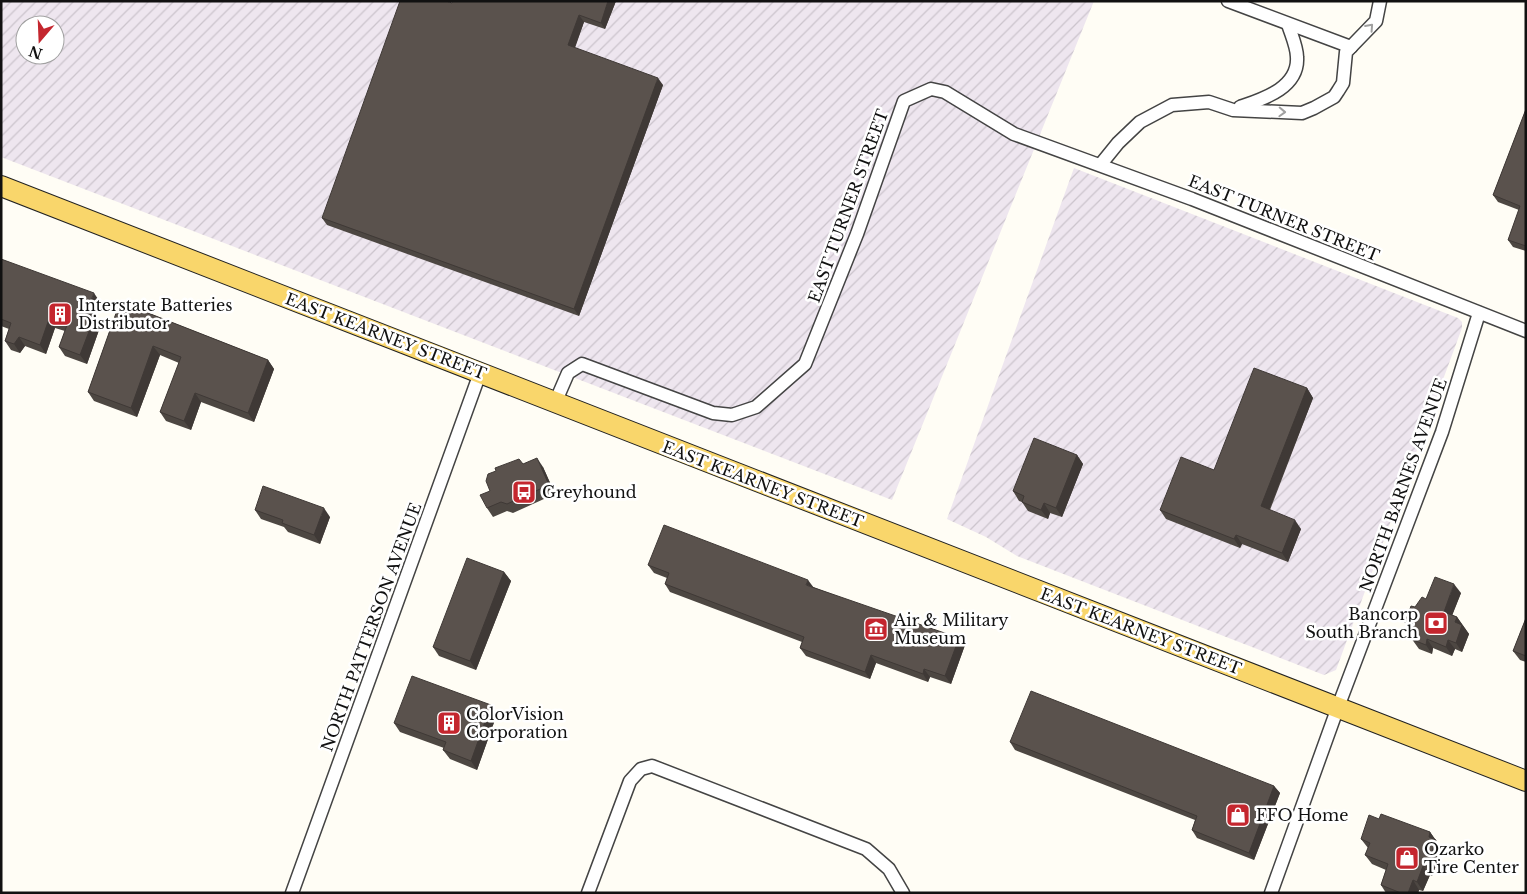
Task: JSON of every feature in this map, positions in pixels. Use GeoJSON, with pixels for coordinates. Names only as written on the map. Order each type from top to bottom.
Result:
{"type":"FeatureCollection","features":[{"type":"Feature","properties":{"kind":"main road","name":"EAST KEARNEY STREET"},"geometry":{"type":"LineString","coordinates":[[1,186],[1526,781]]}},
{"type":"Feature","properties":{"kind":"street"},"geometry":{"type":"LineString","coordinates":[[1101,164],[1118,143],[1140,122],[1172,105],[1209,102],[1233,110],[1302,112],[1314,108],[1334,96],[1343,83],[1346,52],[1376,21],[1380,1]]}},
{"type":"Feature","properties":{"kind":"street"},"geometry":{"type":"LineString","coordinates":[[1236,2],[1288,24],[1351,47]]}},
{"type":"Feature","properties":{"kind":"street"},"geometry":{"type":"LineString","coordinates":[[1233,110],[1271,96],[1284,86],[1297,70],[1297,56],[1288,24]]}},
{"type":"Feature","properties":{"kind":"street","name":"EAST TURNER STREET"},"geometry":{"type":"LineString","coordinates":[[554,403],[568,373],[582,364],[694,406],[724,415],[744,412],[756,407],[776,392],[805,364],[857,234],[904,101],[911,96],[931,89],[945,92],[995,125],[1014,134],[1101,164],[1526,331]]}},
{"type":"Feature","properties":{"kind":"street","name":"NORTH BARNES AVENUE"},"geometry":{"type":"LineString","coordinates":[[1271,893],[1338,707],[1439,439],[1480,313]]}},
{"type":"Feature","properties":{"kind":"street","name":"NORTH PATTERSON AVENUE"},"geometry":{"type":"LineString","coordinates":[[292,893],[480,373]]}},
{"type":"Feature","properties":{"kind":"street"},"geometry":{"type":"LineString","coordinates":[[588,893],[630,781],[644,767],[659,767],[858,845],[885,865],[903,893]]}},
{"type":"Feature","properties":{"kind":"shaded area"},"geometry":{"type":"Polygon","coordinates":[[[1,1],[1094,1],[892,500],[1,157],[1,1]]]}},
{"type":"Feature","properties":{"kind":"shaded area"},"geometry":{"type":"Polygon","coordinates":[[[1074,168],[1458,318],[1462,322],[1462,328],[1336,670],[1324,675],[1017,556],[986,537],[947,519],[1074,168]]]}},
{"type":"Feature","properties":{"kind":"building"},"geometry":{"type":"Polygon","coordinates":[[[400,1],[446,1],[452,3],[453,1],[608,1],[601,23],[579,15],[568,45],[658,78],[574,309],[322,218],[400,1]]]}},
{"type":"Feature","properties":{"kind":"building"},"geometry":{"type":"Polygon","coordinates":[[[1526,109],[1526,246],[1508,240],[1520,206],[1493,195],[1526,109]]]}},
{"type":"Feature","properties":{"kind":"building"},"geometry":{"type":"Polygon","coordinates":[[[1,259],[94,293],[84,318],[93,321],[80,355],[59,347],[67,325],[49,319],[40,345],[19,337],[14,344],[5,341],[11,323],[1,319],[1,259]]]}},
{"type":"Feature","properties":{"kind":"building"},"geometry":{"type":"Polygon","coordinates":[[[120,302],[268,360],[248,413],[195,393],[184,421],[160,412],[181,357],[153,346],[131,408],[88,392],[120,302]]]}},
{"type":"Feature","properties":{"kind":"building"},"geometry":{"type":"Polygon","coordinates":[[[1254,368],[1307,388],[1261,506],[1295,520],[1282,553],[1236,535],[1234,539],[1160,510],[1181,457],[1214,470],[1254,368]]]}},
{"type":"Feature","properties":{"kind":"building"},"geometry":{"type":"Polygon","coordinates":[[[1034,438],[1077,455],[1056,508],[1044,503],[1041,510],[1022,502],[1024,496],[1013,491],[1034,438]]]}},
{"type":"Feature","properties":{"kind":"building","name":"Greyhound"},"geometry":{"type":"Polygon","coordinates":[[[537,458],[549,485],[507,504],[501,502],[487,508],[480,495],[490,491],[486,481],[488,474],[496,471],[495,468],[519,459],[523,464],[537,458]]]}},
{"type":"Feature","properties":{"kind":"building"},"geometry":{"type":"Polygon","coordinates":[[[263,486],[324,508],[314,535],[282,523],[283,520],[255,510],[263,486]]]}},
{"type":"Feature","properties":{"kind":"building"},"geometry":{"type":"Polygon","coordinates":[[[664,525],[808,580],[806,585],[959,638],[945,676],[924,669],[923,674],[871,655],[865,672],[800,648],[804,637],[665,584],[669,573],[648,565],[664,525]]]}},
{"type":"Feature","properties":{"kind":"building"},"geometry":{"type":"Polygon","coordinates":[[[467,558],[504,572],[470,661],[433,647],[467,558]]]}},
{"type":"Feature","properties":{"kind":"building","name":"Bancorp South Branch"},"geometry":{"type":"Polygon","coordinates":[[[1435,577],[1454,584],[1444,612],[1457,617],[1455,622],[1462,625],[1456,643],[1448,640],[1446,647],[1427,639],[1426,645],[1413,640],[1414,635],[1406,631],[1408,624],[1405,623],[1411,606],[1415,607],[1422,597],[1426,599],[1435,577]]]}},
{"type":"Feature","properties":{"kind":"building"},"geometry":{"type":"Polygon","coordinates":[[[1526,618],[1526,656],[1513,651],[1526,618]]]}},
{"type":"Feature","properties":{"kind":"building","name":"ColorVision Corporation"},"geometry":{"type":"Polygon","coordinates":[[[412,676],[491,705],[471,761],[443,750],[446,742],[394,723],[412,676]]]}},
{"type":"Feature","properties":{"kind":"building"},"geometry":{"type":"Polygon","coordinates":[[[1031,691],[1274,786],[1249,853],[1192,830],[1197,816],[1010,742],[1031,691]]]}},
{"type":"Feature","properties":{"kind":"building","name":"Ozarko Tire Center"},"geometry":{"type":"Polygon","coordinates":[[[1381,814],[1430,832],[1429,837],[1436,840],[1426,867],[1423,866],[1417,882],[1413,880],[1408,893],[1401,893],[1381,885],[1388,864],[1365,855],[1370,843],[1361,839],[1369,815],[1379,819],[1381,814]]]}},
{"type":"Feature","properties":{"kind":"place","name":"Interstate Batteries Distributor"},"geometry":{"type":"Point","coordinates":[60,314]}},
{"type":"Feature","properties":{"kind":"place","name":"Greyhound"},"geometry":{"type":"Point","coordinates":[524,492]}},
{"type":"Feature","properties":{"kind":"place","name":"Bancorp South Branch"},"geometry":{"type":"Point","coordinates":[1436,623]}},
{"type":"Feature","properties":{"kind":"place","name":"Air & Military Museum"},"geometry":{"type":"Point","coordinates":[876,629]}},
{"type":"Feature","properties":{"kind":"place","name":"ColorVision Corporation"},"geometry":{"type":"Point","coordinates":[449,723]}},
{"type":"Feature","properties":{"kind":"place","name":"FFO Home"},"geometry":{"type":"Point","coordinates":[1238,815]}},
{"type":"Feature","properties":{"kind":"place","name":"Ozarko Tire Center"},"geometry":{"type":"Point","coordinates":[1407,858]}}]}
